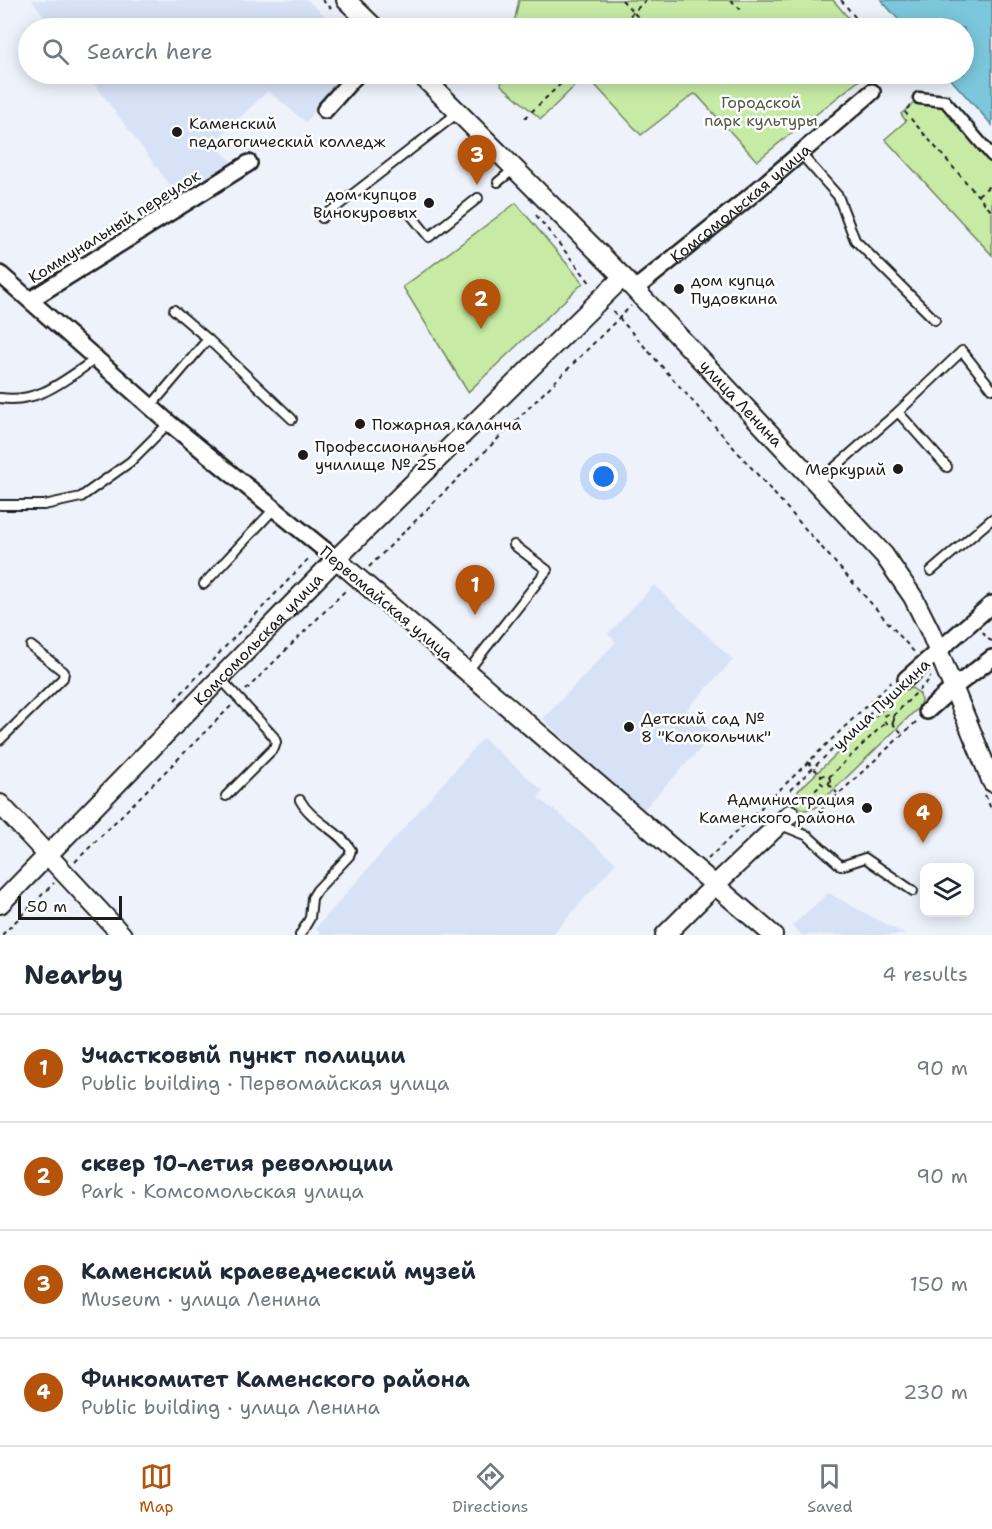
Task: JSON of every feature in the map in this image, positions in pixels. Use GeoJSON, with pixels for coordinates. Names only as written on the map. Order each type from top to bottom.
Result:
{"type":"FeatureCollection","features":[{"type":"Feature","properties":{"kind":"street"},"geometry":{"type":"LineString","coordinates":[[346,0],[365,18]]}},
{"type":"Feature","properties":{"kind":"street"},"geometry":{"type":"LineString","coordinates":[[325,110],[348,84]]}},
{"type":"Feature","properties":{"kind":"street","name":"улица Ленина"},"geometry":{"type":"LineString","coordinates":[[430,84],[633,288],[884,555],[914,597],[992,782]]}},
{"type":"Feature","properties":{"kind":"street","name":"Комсомольская улица"},"geometry":{"type":"LineString","coordinates":[[0,904],[336,559],[602,297],[633,288],[748,198],[872,92]]}},
{"type":"Feature","properties":{"kind":"street"},"geometry":{"type":"LineString","coordinates":[[919,98],[945,101],[992,156]]}},
{"type":"Feature","properties":{"kind":"street","name":"Коммунальный переулок"},"geometry":{"type":"LineString","coordinates":[[30,300],[249,163]]}},
{"type":"Feature","properties":{"kind":"street","name":"Первомайская улица"},"geometry":{"type":"LineString","coordinates":[[0,274],[150,407],[359,577],[773,935]]}},
{"type":"Feature","properties":{"kind":"street","name":"улица Пушкина"},"geometry":{"type":"LineString","coordinates":[[900,679],[992,604]]}},
{"type":"Feature","properties":{"kind":"street"},"geometry":{"type":"LineString","coordinates":[[927,711],[992,658]]}},
{"type":"Feature","properties":{"kind":"street"},"geometry":{"type":"LineString","coordinates":[[0,804],[122,935]]}},
{"type":"Feature","properties":{"kind":"street"},"geometry":{"type":"LineString","coordinates":[[665,935],[785,819]]}},
{"type":"Feature","properties":{"kind":"lane"},"geometry":{"type":"LineString","coordinates":[[322,218],[459,112]]}},
{"type":"Feature","properties":{"kind":"lane"},"geometry":{"type":"LineString","coordinates":[[800,153],[838,196],[855,240],[935,320]]}},
{"type":"Feature","properties":{"kind":"lane"},"geometry":{"type":"LineString","coordinates":[[498,182],[515,168]]}},
{"type":"Feature","properties":{"kind":"lane"},"geometry":{"type":"LineString","coordinates":[[411,215],[429,237],[478,198]]}},
{"type":"Feature","properties":{"kind":"lane"},"geometry":{"type":"LineString","coordinates":[[174,310],[292,419]]}},
{"type":"Feature","properties":{"kind":"lane"},"geometry":{"type":"LineString","coordinates":[[150,407],[208,339]]}},
{"type":"Feature","properties":{"kind":"lane"},"geometry":{"type":"LineString","coordinates":[[817,483],[962,351],[992,388]]}},
{"type":"Feature","properties":{"kind":"lane"},"geometry":{"type":"LineString","coordinates":[[0,398],[28,398],[46,392],[96,359]]}},
{"type":"Feature","properties":{"kind":"lane"},"geometry":{"type":"LineString","coordinates":[[898,411],[947,467]]}},
{"type":"Feature","properties":{"kind":"lane"},"geometry":{"type":"LineString","coordinates":[[0,505],[44,505],[81,497],[130,462],[169,423]]}},
{"type":"Feature","properties":{"kind":"lane"},"geometry":{"type":"LineString","coordinates":[[204,584],[274,509]]}},
{"type":"Feature","properties":{"kind":"lane"},"geometry":{"type":"LineString","coordinates":[[931,571],[992,519]]}},
{"type":"Feature","properties":{"kind":"lane"},"geometry":{"type":"LineString","coordinates":[[467,672],[547,570],[514,545]]}},
{"type":"Feature","properties":{"kind":"lane"},"geometry":{"type":"LineString","coordinates":[[0,740],[63,678],[64,672],[31,646]]}},
{"type":"Feature","properties":{"kind":"lane"},"geometry":{"type":"LineString","coordinates":[[220,678],[276,742],[274,748],[226,796]]}},
{"type":"Feature","properties":{"kind":"lane"},"geometry":{"type":"LineString","coordinates":[[300,800],[312,816],[347,843],[351,850],[349,856],[312,898],[310,918],[300,935]]}},
{"type":"Feature","properties":{"kind":"lane"},"geometry":{"type":"LineString","coordinates":[[785,819],[841,866],[865,858],[913,891]]}},
{"type":"Feature","properties":{"kind":"path"},"geometry":{"type":"LineString","coordinates":[[622,0],[638,18]]}},
{"type":"Feature","properties":{"kind":"path"},"geometry":{"type":"LineString","coordinates":[[628,18],[646,0]]}},
{"type":"Feature","properties":{"kind":"path"},"geometry":{"type":"LineString","coordinates":[[731,0],[743,12]]}},
{"type":"Feature","properties":{"kind":"path"},"geometry":{"type":"LineString","coordinates":[[841,0],[856,18]]}},
{"type":"Feature","properties":{"kind":"path"},"geometry":{"type":"LineString","coordinates":[[525,118],[561,84]]}},
{"type":"Feature","properties":{"kind":"path"},"geometry":{"type":"LineString","coordinates":[[919,98],[904,111],[992,212]]}},
{"type":"Feature","properties":{"kind":"path"},"geometry":{"type":"LineString","coordinates":[[978,195],[992,184]]}},
{"type":"Feature","properties":{"kind":"path"},"geometry":{"type":"LineString","coordinates":[[535,213],[618,318],[918,656]]}},
{"type":"Feature","properties":{"kind":"path"},"geometry":{"type":"LineString","coordinates":[[2,935],[618,318],[633,288]]}},
{"type":"Feature","properties":{"kind":"path"},"geometry":{"type":"LineString","coordinates":[[983,627],[985,637],[992,641]]}},
{"type":"Feature","properties":{"kind":"path"},"geometry":{"type":"LineString","coordinates":[[697,869],[871,702],[900,679]]}},
{"type":"Feature","properties":{"kind":"path","name":"улица Пушкина"},"geometry":{"type":"LineString","coordinates":[[785,819],[790,790],[877,708],[900,679]]}},
{"type":"Feature","properties":{"kind":"path"},"geometry":{"type":"LineString","coordinates":[[871,702],[885,716],[885,723]]}},
{"type":"Feature","properties":{"kind":"path"},"geometry":{"type":"LineString","coordinates":[[785,819],[813,817],[927,711]]}},
{"type":"Feature","properties":{"kind":"path"},"geometry":{"type":"LineString","coordinates":[[885,716],[888,714],[893,716],[892,723]]}},
{"type":"Feature","properties":{"kind":"path"},"geometry":{"type":"LineString","coordinates":[[885,723],[889,725],[892,723]]}},
{"type":"Feature","properties":{"kind":"path"},"geometry":{"type":"LineString","coordinates":[[829,777],[885,723]]}},
{"type":"Feature","properties":{"kind":"path"},"geometry":{"type":"LineString","coordinates":[[892,723],[903,734]]}},
{"type":"Feature","properties":{"kind":"path"},"geometry":{"type":"LineString","coordinates":[[808,762],[822,777]]}},
{"type":"Feature","properties":{"kind":"path"},"geometry":{"type":"LineString","coordinates":[[822,777],[826,775],[829,777]]}},
{"type":"Feature","properties":{"kind":"path"},"geometry":{"type":"LineString","coordinates":[[822,777],[820,780],[822,784]]}},
{"type":"Feature","properties":{"kind":"path"},"geometry":{"type":"LineString","coordinates":[[829,777],[829,784],[837,793]]}},
{"type":"Feature","properties":{"kind":"path"},"geometry":{"type":"LineString","coordinates":[[822,784],[825,786],[829,784]]}},
{"type":"Feature","properties":{"kind":"path"},"geometry":{"type":"LineString","coordinates":[[785,819],[822,784]]}},
{"type":"Feature","properties":{"kind":"shaded area"},"geometry":{"type":"Polygon","coordinates":[[[32,0],[307,0],[328,18],[46,18],[32,0]]]}},
{"type":"Feature","properties":{"kind":"shaded area","name":"Каменский педагогический колледж"},"geometry":{"type":"Polygon","coordinates":[[[94,84],[337,84],[306,122],[268,91],[213,143],[231,161],[179,197],[94,84]]]}},
{"type":"Feature","properties":{"kind":"shaded area","name":"Детский сад № 8 \"Колокольчик\""},"geometry":{"type":"Polygon","coordinates":[[[654,585],[733,660],[687,709],[714,734],[641,812],[543,719],[616,642],[608,634],[654,585]]]}},
{"type":"Feature","properties":{"kind":"shaded area"},"geometry":{"type":"Polygon","coordinates":[[[483,738],[543,791],[538,798],[616,863],[552,935],[323,935],[316,928],[483,738]]]}},
{"type":"Feature","properties":{"kind":"shaded area"},"geometry":{"type":"Polygon","coordinates":[[[828,893],[906,935],[802,935],[792,926],[828,893]]]}},
{"type":"Feature","properties":{"kind":"green space"},"geometry":{"type":"Polygon","coordinates":[[[519,0],[833,0],[848,18],[515,18],[519,0]]]}},
{"type":"Feature","properties":{"kind":"green space","name":"Городской парк культуры"},"geometry":{"type":"Polygon","coordinates":[[[501,84],[577,84],[541,119],[501,84]]]}},
{"type":"Feature","properties":{"kind":"green space","name":"Городской парк культуры"},"geometry":{"type":"Polygon","coordinates":[[[594,84],[854,84],[757,161],[694,94],[641,135],[594,84]]]}},
{"type":"Feature","properties":{"kind":"green space"},"geometry":{"type":"Polygon","coordinates":[[[919,98],[945,101],[992,156],[992,255],[885,139],[906,121],[901,114],[919,98]]]}},
{"type":"Feature","properties":{"kind":"green space"},"geometry":{"type":"Polygon","coordinates":[[[516,203],[583,283],[468,392],[403,287],[516,203]]]}},
{"type":"Feature","properties":{"kind":"green space"},"geometry":{"type":"Polygon","coordinates":[[[912,688],[920,694],[921,701],[918,708],[815,808],[805,810],[799,807],[796,801],[798,791],[902,691],[912,688]]]}},
{"type":"Feature","properties":{"kind":"water"},"geometry":{"type":"Polygon","coordinates":[[[881,0],[992,0],[992,125],[955,84],[974,84],[974,18],[897,18],[881,0]]]}},
{"type":"Feature","properties":{"kind":"place","name":"Каменский педагогический колледж"},"geometry":{"type":"Point","coordinates":[177,132]}},
{"type":"Feature","properties":{"kind":"place","name":"Каменский краеведческий музей"},"geometry":{"type":"Point","coordinates":[477,185]}},
{"type":"Feature","properties":{"kind":"place","name":"дом купцов Винокуровых"},"geometry":{"type":"Point","coordinates":[429,203]}},
{"type":"Feature","properties":{"kind":"place","name":"дом купца Пудовкина"},"geometry":{"type":"Point","coordinates":[679,289]}},
{"type":"Feature","properties":{"kind":"place","name":"сквер 10-летия революции"},"geometry":{"type":"Point","coordinates":[481,329]}},
{"type":"Feature","properties":{"kind":"place","name":"Пожарная каланча"},"geometry":{"type":"Point","coordinates":[360,424]}},
{"type":"Feature","properties":{"kind":"place","name":"Профессиональное училище № 25"},"geometry":{"type":"Point","coordinates":[303,455]}},
{"type":"Feature","properties":{"kind":"place","name":"Меркурий"},"geometry":{"type":"Point","coordinates":[898,469]}},
{"type":"Feature","properties":{"kind":"place","name":"Участковый пункт полиции"},"geometry":{"type":"Point","coordinates":[475,615]}},
{"type":"Feature","properties":{"kind":"place","name":"Детский сад № 8 \"Колокольчик\""},"geometry":{"type":"Point","coordinates":[629,727]}},
{"type":"Feature","properties":{"kind":"place","name":"Администрация Каменского района"},"geometry":{"type":"Point","coordinates":[867,808]}},
{"type":"Feature","properties":{"kind":"place","name":"Финкомитет Каменского района"},"geometry":{"type":"Point","coordinates":[923,843]}}]}
